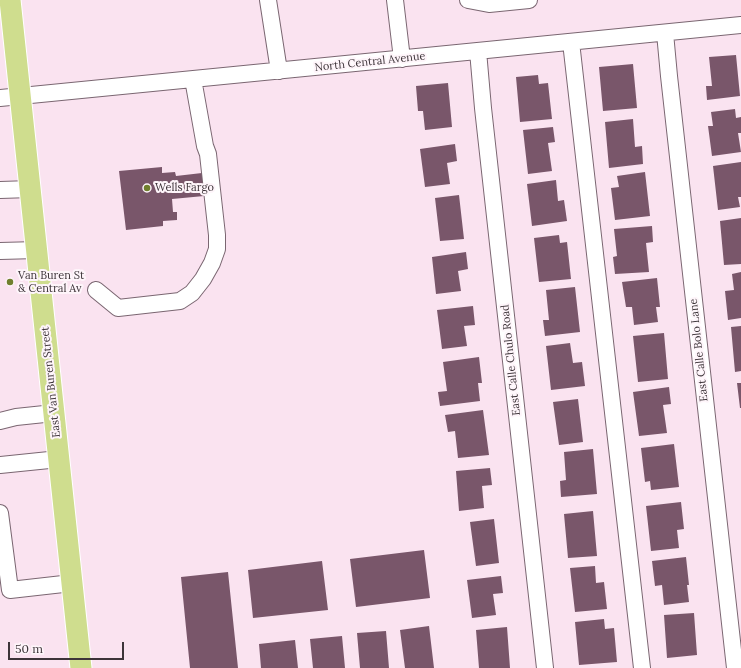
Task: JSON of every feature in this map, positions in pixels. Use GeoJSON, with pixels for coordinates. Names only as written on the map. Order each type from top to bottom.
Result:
{"type":"FeatureCollection","features":[{"type":"Feature","properties":{"kind":"main road","name":"East Van Buren Street"},"geometry":{"type":"LineString","coordinates":[[10,0],[81,668]]}},
{"type":"Feature","properties":{"kind":"street"},"geometry":{"type":"LineString","coordinates":[[268,0],[279,71]]}},
{"type":"Feature","properties":{"kind":"street"},"geometry":{"type":"LineString","coordinates":[[395,0],[402,59]]}},
{"type":"Feature","properties":{"kind":"street"},"geometry":{"type":"LineString","coordinates":[[468,0],[490,4],[529,0]]}},
{"type":"Feature","properties":{"kind":"street","name":"North Central Avenue"},"geometry":{"type":"LineString","coordinates":[[0,98],[741,25]]}},
{"type":"Feature","properties":{"kind":"street","name":"East Calle Bolo Lane"},"geometry":{"type":"LineString","coordinates":[[665,33],[735,668]]}},
{"type":"Feature","properties":{"kind":"street"},"geometry":{"type":"LineString","coordinates":[[571,42],[642,668]]}},
{"type":"Feature","properties":{"kind":"street","name":"East Calle Chulo Road"},"geometry":{"type":"LineString","coordinates":[[478,51],[545,668]]}},
{"type":"Feature","properties":{"kind":"street"},"geometry":{"type":"LineString","coordinates":[[96,290],[118,308],[180,302],[192,293],[203,279],[212,263],[217,248],[217,242],[208,154],[205,146],[193,79]]}},
{"type":"Feature","properties":{"kind":"street"},"geometry":{"type":"LineString","coordinates":[[0,190],[31,189]]}},
{"type":"Feature","properties":{"kind":"street"},"geometry":{"type":"LineString","coordinates":[[0,251],[37,250]]}},
{"type":"Feature","properties":{"kind":"street"},"geometry":{"type":"LineString","coordinates":[[0,422],[16,417],[54,413]]}},
{"type":"Feature","properties":{"kind":"street"},"geometry":{"type":"LineString","coordinates":[[0,465],[59,459]]}},
{"type":"Feature","properties":{"kind":"street"},"geometry":{"type":"LineString","coordinates":[[0,513],[5,589],[72,583]]}},
{"type":"Feature","properties":{"kind":"building"},"geometry":{"type":"Polygon","coordinates":[[[736,55],[740,96],[707,100],[706,86],[712,86],[709,57],[736,55]]]}},
{"type":"Feature","properties":{"kind":"building"},"geometry":{"type":"Polygon","coordinates":[[[633,64],[637,108],[603,111],[599,67],[633,64]]]}},
{"type":"Feature","properties":{"kind":"building"},"geometry":{"type":"Polygon","coordinates":[[[538,75],[539,84],[548,83],[552,119],[520,122],[516,77],[538,75]]]}},
{"type":"Feature","properties":{"kind":"building"},"geometry":{"type":"Polygon","coordinates":[[[448,83],[452,127],[425,130],[423,111],[418,111],[416,86],[448,83]]]}},
{"type":"Feature","properties":{"kind":"building"},"geometry":{"type":"Polygon","coordinates":[[[735,109],[736,118],[741,117],[741,133],[738,133],[741,152],[712,156],[708,126],[713,126],[711,112],[735,109]]]}},
{"type":"Feature","properties":{"kind":"building"},"geometry":{"type":"Polygon","coordinates":[[[633,119],[635,147],[642,146],[643,164],[609,168],[605,122],[633,119]]]}},
{"type":"Feature","properties":{"kind":"building"},"geometry":{"type":"Polygon","coordinates":[[[553,127],[555,142],[548,143],[552,171],[528,174],[523,130],[553,127]]]}},
{"type":"Feature","properties":{"kind":"building"},"geometry":{"type":"Polygon","coordinates":[[[455,144],[457,161],[447,163],[450,184],[425,187],[420,149],[455,144]]]}},
{"type":"Feature","properties":{"kind":"building"},"geometry":{"type":"Polygon","coordinates":[[[741,162],[741,197],[738,197],[740,207],[718,210],[713,166],[741,162]]]}},
{"type":"Feature","properties":{"kind":"building","name":"Wells Fargo"},"geometry":{"type":"Polygon","coordinates":[[[162,167],[162,173],[175,172],[176,176],[202,173],[204,196],[172,199],[173,212],[177,212],[177,220],[163,221],[163,226],[126,230],[119,171],[162,167]]]}},
{"type":"Feature","properties":{"kind":"building"},"geometry":{"type":"Polygon","coordinates":[[[645,172],[650,216],[615,220],[611,188],[619,187],[617,176],[645,172]]]}},
{"type":"Feature","properties":{"kind":"building"},"geometry":{"type":"Polygon","coordinates":[[[556,180],[558,201],[564,200],[567,221],[532,226],[527,184],[556,180]]]}},
{"type":"Feature","properties":{"kind":"building"},"geometry":{"type":"Polygon","coordinates":[[[459,195],[464,239],[440,241],[435,198],[459,195]]]}},
{"type":"Feature","properties":{"kind":"building"},"geometry":{"type":"Polygon","coordinates":[[[741,218],[741,264],[724,265],[720,221],[741,218]]]}},
{"type":"Feature","properties":{"kind":"building"},"geometry":{"type":"Polygon","coordinates":[[[652,226],[653,242],[646,243],[649,272],[615,274],[613,257],[617,256],[614,229],[652,226]]]}},
{"type":"Feature","properties":{"kind":"building"},"geometry":{"type":"Polygon","coordinates":[[[559,235],[560,243],[567,242],[571,279],[539,282],[534,238],[559,235]]]}},
{"type":"Feature","properties":{"kind":"building"},"geometry":{"type":"Polygon","coordinates":[[[466,252],[468,269],[458,271],[461,291],[436,294],[432,257],[466,252]]]}},
{"type":"Feature","properties":{"kind":"building"},"geometry":{"type":"Polygon","coordinates":[[[741,272],[741,318],[728,320],[725,291],[734,290],[732,274],[741,272]]]}},
{"type":"Feature","properties":{"kind":"building"},"geometry":{"type":"Polygon","coordinates":[[[657,278],[660,307],[656,307],[658,322],[634,325],[632,307],[626,307],[622,282],[657,278]]]}},
{"type":"Feature","properties":{"kind":"building"},"geometry":{"type":"Polygon","coordinates":[[[575,287],[580,332],[545,336],[543,320],[549,320],[546,290],[575,287]]]}},
{"type":"Feature","properties":{"kind":"building"},"geometry":{"type":"Polygon","coordinates":[[[473,306],[475,325],[464,326],[467,346],[442,349],[437,310],[473,306]]]}},
{"type":"Feature","properties":{"kind":"building"},"geometry":{"type":"Polygon","coordinates":[[[741,326],[741,371],[735,372],[731,327],[741,326]]]}},
{"type":"Feature","properties":{"kind":"building"},"geometry":{"type":"Polygon","coordinates":[[[664,333],[668,379],[638,382],[633,336],[664,333]]]}},
{"type":"Feature","properties":{"kind":"building"},"geometry":{"type":"Polygon","coordinates":[[[570,343],[573,363],[582,362],[585,386],[551,390],[546,346],[570,343]]]}},
{"type":"Feature","properties":{"kind":"building"},"geometry":{"type":"Polygon","coordinates":[[[479,357],[482,383],[478,383],[480,401],[440,406],[438,392],[447,391],[443,362],[479,357]]]}},
{"type":"Feature","properties":{"kind":"building"},"geometry":{"type":"Polygon","coordinates":[[[737,383],[741,383],[741,408],[740,408],[737,383]]]}},
{"type":"Feature","properties":{"kind":"building"},"geometry":{"type":"Polygon","coordinates":[[[669,387],[671,404],[663,405],[667,433],[639,436],[633,392],[669,387]]]}},
{"type":"Feature","properties":{"kind":"building"},"geometry":{"type":"Polygon","coordinates":[[[578,399],[583,442],[559,445],[553,402],[578,399]]]}},
{"type":"Feature","properties":{"kind":"building"},"geometry":{"type":"Polygon","coordinates":[[[483,410],[489,455],[458,458],[455,431],[448,432],[445,415],[483,410]]]}},
{"type":"Feature","properties":{"kind":"building"},"geometry":{"type":"Polygon","coordinates":[[[674,444],[679,487],[651,490],[650,481],[645,482],[641,448],[674,444]]]}},
{"type":"Feature","properties":{"kind":"building"},"geometry":{"type":"Polygon","coordinates":[[[593,449],[597,494],[561,497],[560,481],[566,480],[564,452],[593,449]]]}},
{"type":"Feature","properties":{"kind":"building"},"geometry":{"type":"Polygon","coordinates":[[[490,468],[492,485],[482,486],[484,508],[459,511],[456,471],[490,468]]]}},
{"type":"Feature","properties":{"kind":"building"},"geometry":{"type":"Polygon","coordinates":[[[681,502],[684,529],[677,530],[679,548],[651,551],[646,506],[681,502]]]}},
{"type":"Feature","properties":{"kind":"building"},"geometry":{"type":"Polygon","coordinates":[[[593,511],[597,556],[568,558],[564,514],[593,511]]]}},
{"type":"Feature","properties":{"kind":"building"},"geometry":{"type":"Polygon","coordinates":[[[494,519],[499,563],[476,566],[470,522],[494,519]]]}},
{"type":"Feature","properties":{"kind":"building"},"geometry":{"type":"Polygon","coordinates":[[[424,550],[430,598],[356,607],[350,559],[424,550]]]}},
{"type":"Feature","properties":{"kind":"building"},"geometry":{"type":"Polygon","coordinates":[[[686,557],[689,602],[664,605],[662,585],[655,586],[652,561],[686,557]]]}},
{"type":"Feature","properties":{"kind":"building"},"geometry":{"type":"Polygon","coordinates":[[[322,561],[328,610],[253,618],[248,570],[322,561]]]}},
{"type":"Feature","properties":{"kind":"building"},"geometry":{"type":"Polygon","coordinates":[[[595,566],[596,583],[604,582],[607,609],[575,612],[570,568],[595,566]]]}},
{"type":"Feature","properties":{"kind":"building"},"geometry":{"type":"Polygon","coordinates":[[[228,572],[238,668],[190,668],[181,577],[228,572]]]}},
{"type":"Feature","properties":{"kind":"building"},"geometry":{"type":"Polygon","coordinates":[[[501,576],[503,593],[493,594],[496,615],[472,618],[467,580],[501,576]]]}},
{"type":"Feature","properties":{"kind":"building"},"geometry":{"type":"Polygon","coordinates":[[[694,613],[697,655],[667,658],[664,615],[694,613]]]}},
{"type":"Feature","properties":{"kind":"building"},"geometry":{"type":"Polygon","coordinates":[[[604,619],[605,629],[614,628],[617,662],[579,665],[575,622],[604,619]]]}},
{"type":"Feature","properties":{"kind":"building"},"geometry":{"type":"Polygon","coordinates":[[[429,626],[434,668],[405,668],[400,630],[429,626]]]}},
{"type":"Feature","properties":{"kind":"building"},"geometry":{"type":"Polygon","coordinates":[[[507,627],[510,668],[479,668],[476,630],[507,627]]]}},
{"type":"Feature","properties":{"kind":"building"},"geometry":{"type":"Polygon","coordinates":[[[386,631],[389,668],[360,668],[357,633],[386,631]]]}},
{"type":"Feature","properties":{"kind":"building"},"geometry":{"type":"Polygon","coordinates":[[[342,636],[345,668],[313,668],[310,639],[342,636]]]}},
{"type":"Feature","properties":{"kind":"building"},"geometry":{"type":"Polygon","coordinates":[[[295,640],[298,668],[261,668],[259,644],[295,640]]]}},
{"type":"Feature","properties":{"kind":"place","name":"Wells Fargo"},"geometry":{"type":"Point","coordinates":[147,188]}},
{"type":"Feature","properties":{"kind":"place","name":"Van Buren St & Central Av"},"geometry":{"type":"Point","coordinates":[10,282]}}]}
